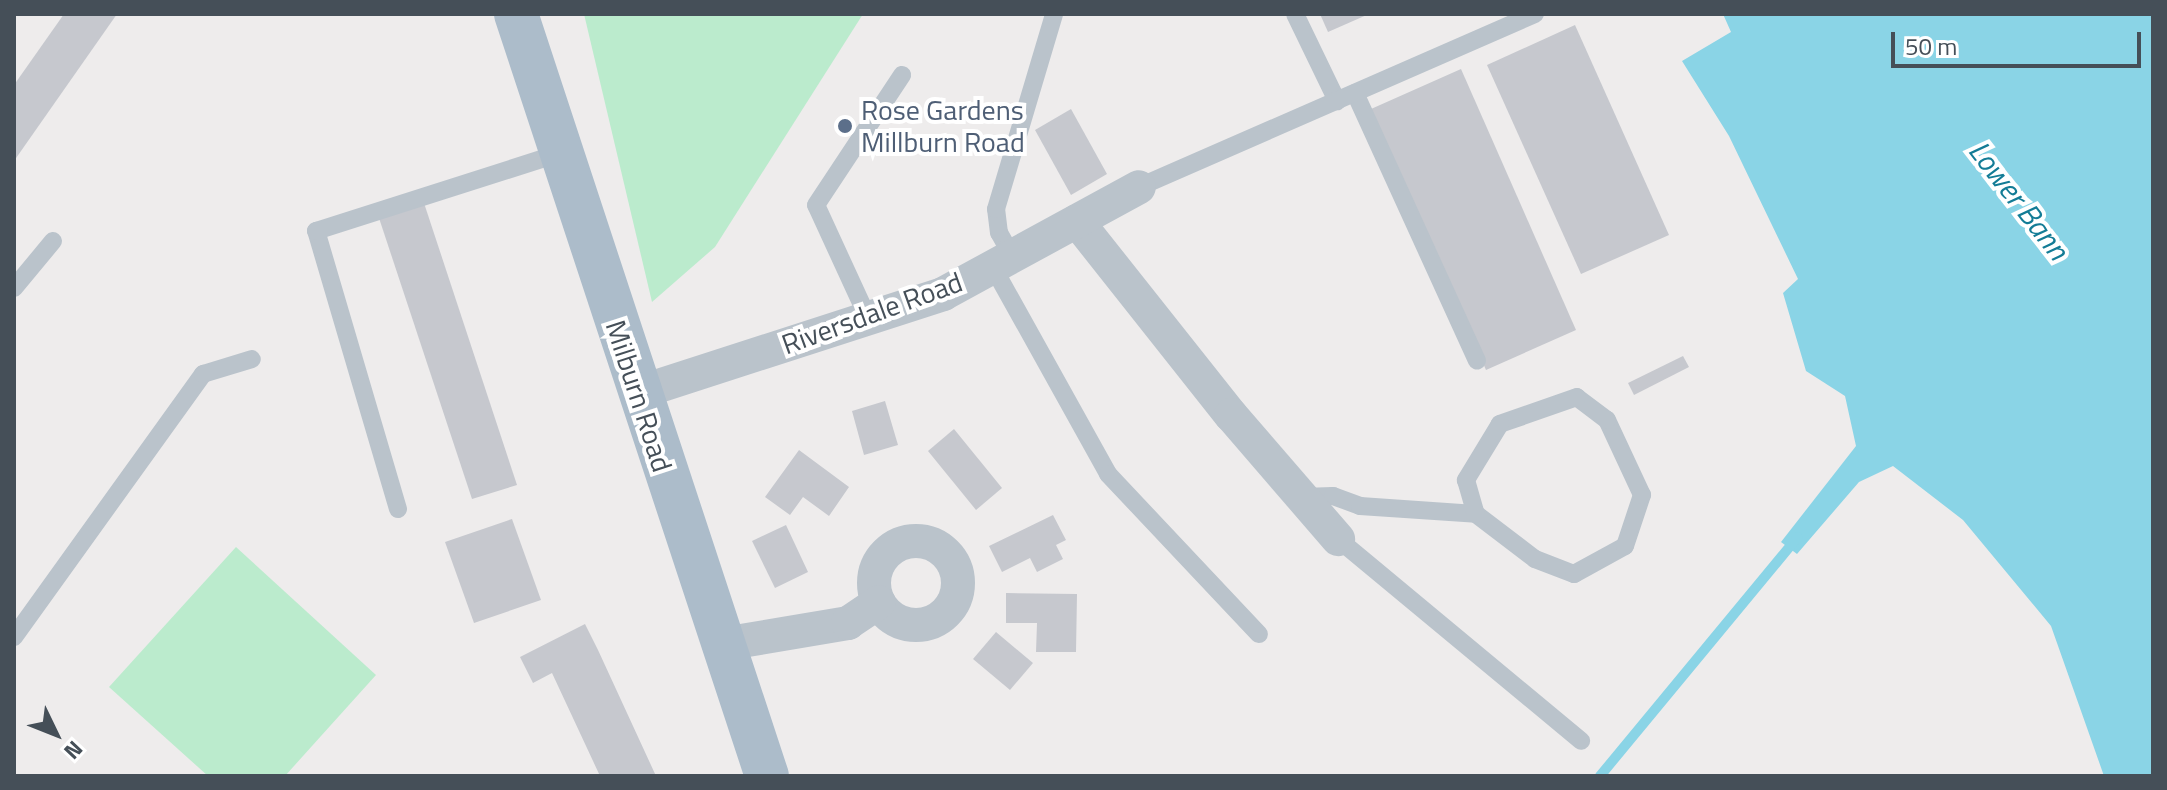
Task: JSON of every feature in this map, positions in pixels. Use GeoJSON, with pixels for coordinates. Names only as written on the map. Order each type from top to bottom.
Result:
{"type":"FeatureCollection","features":[{"type":"Feature","properties":{"kind":"main road","name":"Milburn Road"},"geometry":{"type":"LineString","coordinates":[[516,14],[637,393],[767,776]]}},
{"type":"Feature","properties":{"kind":"street","name":"Riversdale Road"},"geometry":{"type":"LineString","coordinates":[[637,393],[943,294],[1139,187]]}},
{"type":"Feature","properties":{"kind":"street"},"geometry":{"type":"LineString","coordinates":[[1077,221],[1338,539]]}},
{"type":"Feature","properties":{"kind":"street"},"geometry":{"type":"LineString","coordinates":[[723,644],[848,623],[879,602]]}},
{"type":"Feature","properties":{"kind":"lane"},"geometry":{"type":"LineString","coordinates":[[1054,14],[996,209],[1002,262],[1108,474],[1259,634]]}},
{"type":"Feature","properties":{"kind":"lane"},"geometry":{"type":"LineString","coordinates":[[1295,14],[1337,101]]}},
{"type":"Feature","properties":{"kind":"lane"},"geometry":{"type":"LineString","coordinates":[[1139,187],[1535,14]]}},
{"type":"Feature","properties":{"kind":"lane"},"geometry":{"type":"LineString","coordinates":[[868,318],[816,205],[902,75]]}},
{"type":"Feature","properties":{"kind":"lane"},"geometry":{"type":"LineString","coordinates":[[1355,93],[1477,361]]}},
{"type":"Feature","properties":{"kind":"lane"},"geometry":{"type":"LineString","coordinates":[[398,509],[316,231],[560,153]]}},
{"type":"Feature","properties":{"kind":"lane"},"geometry":{"type":"LineString","coordinates":[[14,288],[53,241]]}},
{"type":"Feature","properties":{"kind":"lane"},"geometry":{"type":"LineString","coordinates":[[14,637],[203,374],[252,359]]}},
{"type":"Feature","properties":{"kind":"lane"},"geometry":{"type":"LineString","coordinates":[[1302,497],[1333,496],[1360,506],[1476,514],[1535,559],[1574,574],[1625,546],[1642,495],[1607,420],[1577,397],[1500,424],[1466,480],[1476,514]]}},
{"type":"Feature","properties":{"kind":"lane"},"geometry":{"type":"LineString","coordinates":[[1338,539],[1581,741]]}},
{"type":"Feature","properties":{"kind":"green space"},"geometry":{"type":"Polygon","coordinates":[[[584,14],[863,14],[715,247],[652,302],[584,14]]]}},
{"type":"Feature","properties":{"kind":"green space"},"geometry":{"type":"Polygon","coordinates":[[[236,547],[376,675],[285,776],[208,776],[109,687],[236,547]]]}},
{"type":"Feature","properties":{"kind":"water","name":"Lower Bann"},"geometry":{"type":"Polygon","coordinates":[[[1723,14],[2153,14],[2153,776],[2104,776],[2051,626],[1963,520],[1893,466],[1859,482],[1797,554],[1781,542],[1856,446],[1845,396],[1806,371],[1783,293],[1798,279],[1729,136],[1682,61],[1731,32],[1723,14]]]}},
{"type":"Feature","properties":{"kind":"building"},"geometry":{"type":"Polygon","coordinates":[[[64,14],[117,14],[14,161],[14,85],[64,14]]]}},
{"type":"Feature","properties":{"kind":"building"},"geometry":{"type":"Polygon","coordinates":[[[1320,14],[1369,14],[1328,32],[1320,14]]]}},
{"type":"Feature","properties":{"kind":"building"},"geometry":{"type":"Polygon","coordinates":[[[1575,25],[1669,235],[1581,274],[1487,65],[1575,25]]]}},
{"type":"Feature","properties":{"kind":"building"},"geometry":{"type":"Polygon","coordinates":[[[1461,69],[1576,330],[1486,370],[1371,109],[1461,69]]]}},
{"type":"Feature","properties":{"kind":"building"},"geometry":{"type":"Polygon","coordinates":[[[1071,109],[1107,174],[1071,195],[1035,130],[1071,109]]]}},
{"type":"Feature","properties":{"kind":"building"},"geometry":{"type":"Polygon","coordinates":[[[424,203],[517,485],[472,499],[379,218],[424,203]]]}},
{"type":"Feature","properties":{"kind":"building"},"geometry":{"type":"Polygon","coordinates":[[[1683,356],[1689,367],[1634,395],[1628,383],[1683,356]]]}},
{"type":"Feature","properties":{"kind":"building"},"geometry":{"type":"Polygon","coordinates":[[[885,401],[898,445],[864,455],[852,411],[885,401]]]}},
{"type":"Feature","properties":{"kind":"building"},"geometry":{"type":"Polygon","coordinates":[[[954,429],[1002,488],[976,510],[928,451],[954,429]]]}},
{"type":"Feature","properties":{"kind":"building"},"geometry":{"type":"Polygon","coordinates":[[[799,450],[849,487],[829,516],[803,497],[790,515],[765,497],[799,450]]]}},
{"type":"Feature","properties":{"kind":"building"},"geometry":{"type":"Polygon","coordinates":[[[1053,515],[1066,540],[1056,545],[1063,559],[1037,572],[1030,558],[1002,572],[989,546],[1053,515]]]}},
{"type":"Feature","properties":{"kind":"building"},"geometry":{"type":"Polygon","coordinates":[[[512,519],[541,600],[474,623],[445,542],[512,519]]]}},
{"type":"Feature","properties":{"kind":"building"},"geometry":{"type":"Polygon","coordinates":[[[786,525],[808,572],[775,588],[752,541],[786,525]]]}},
{"type":"Feature","properties":{"kind":"building"},"geometry":{"type":"Polygon","coordinates":[[[1006,593],[1077,594],[1076,652],[1036,652],[1037,623],[1006,623],[1006,593]]]}},
{"type":"Feature","properties":{"kind":"building"},"geometry":{"type":"Polygon","coordinates":[[[585,624],[656,776],[600,776],[552,673],[533,683],[520,657],[585,624]]]}},
{"type":"Feature","properties":{"kind":"building"},"geometry":{"type":"Polygon","coordinates":[[[996,632],[1033,663],[1010,690],[973,659],[996,632]]]}},
{"type":"Feature","properties":{"kind":"waterway"},"geometry":{"type":"LineString","coordinates":[[1600,776],[1798,537]]}},
{"type":"Feature","properties":{"kind":"place","name":"Rose Gardens Millburn Road"},"geometry":{"type":"Point","coordinates":[845,126]}}]}
